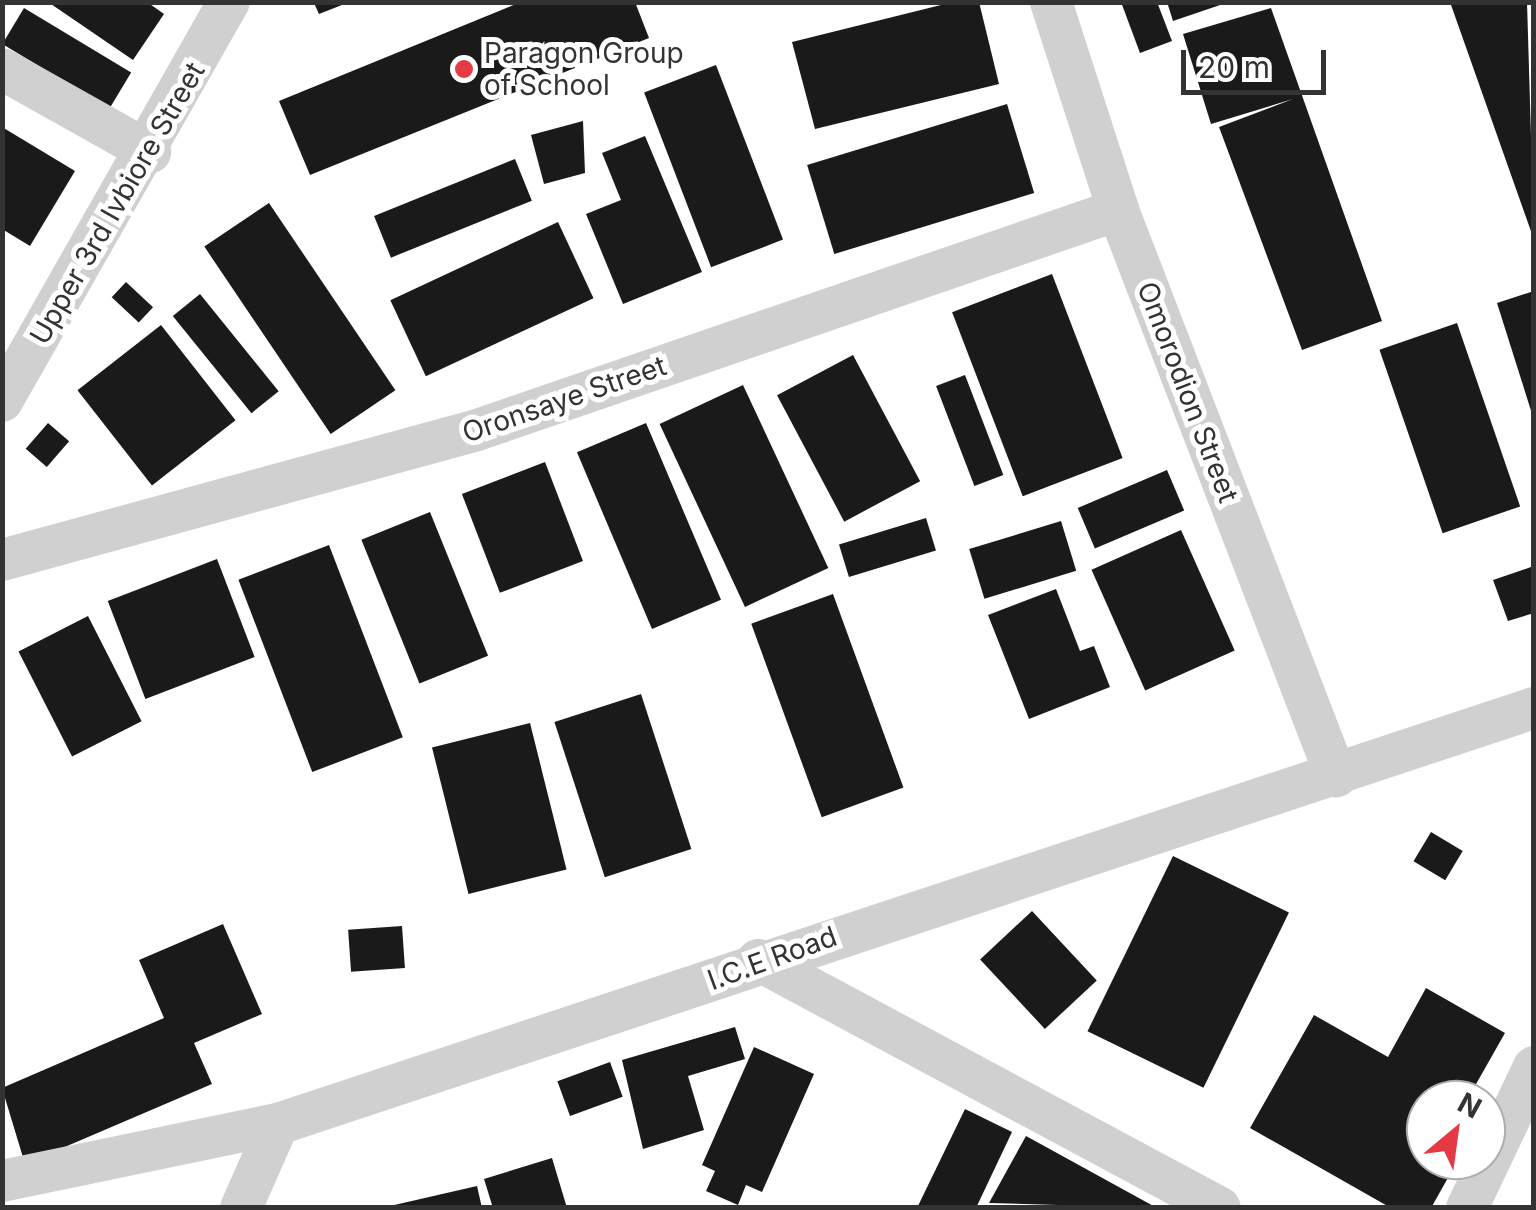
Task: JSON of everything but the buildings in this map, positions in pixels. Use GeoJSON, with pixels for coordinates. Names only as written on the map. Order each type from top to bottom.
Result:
{"type":"FeatureCollection","features":[{"type":"Feature","properties":{"kind":"street","name":"Upper 3rd Ivbiore Street"},"geometry":{"type":"LineString","coordinates":[[2,402],[150,152],[229,2]]}},
{"type":"Feature","properties":{"kind":"street","name":"Omorodion Street"},"geometry":{"type":"LineString","coordinates":[[1051,2],[1118,210],[1336,776]]}},
{"type":"Feature","properties":{"kind":"street"},"geometry":{"type":"LineString","coordinates":[[2,69],[150,152]]}},
{"type":"Feature","properties":{"kind":"street","name":"Oronsaye Street"},"geometry":{"type":"LineString","coordinates":[[2,560],[476,430],[1118,210]]}},
{"type":"Feature","properties":{"kind":"street","name":"I.C.E Road"},"geometry":{"type":"LineString","coordinates":[[2,1181],[278,1124],[616,1019],[758,960],[1203,810],[1336,776],[1534,708]]}},
{"type":"Feature","properties":{"kind":"street"},"geometry":{"type":"LineString","coordinates":[[758,960],[1220,1208]]}},
{"type":"Feature","properties":{"kind":"street"},"geometry":{"type":"LineString","coordinates":[[1467,1208],[1534,1068]]}},
{"type":"Feature","properties":{"kind":"street"},"geometry":{"type":"LineString","coordinates":[[241,1208],[278,1124]]}},
{"type":"Feature","properties":{"kind":"place","name":"Paragon Group of School"},"geometry":{"type":"Point","coordinates":[464,69]}}]}
